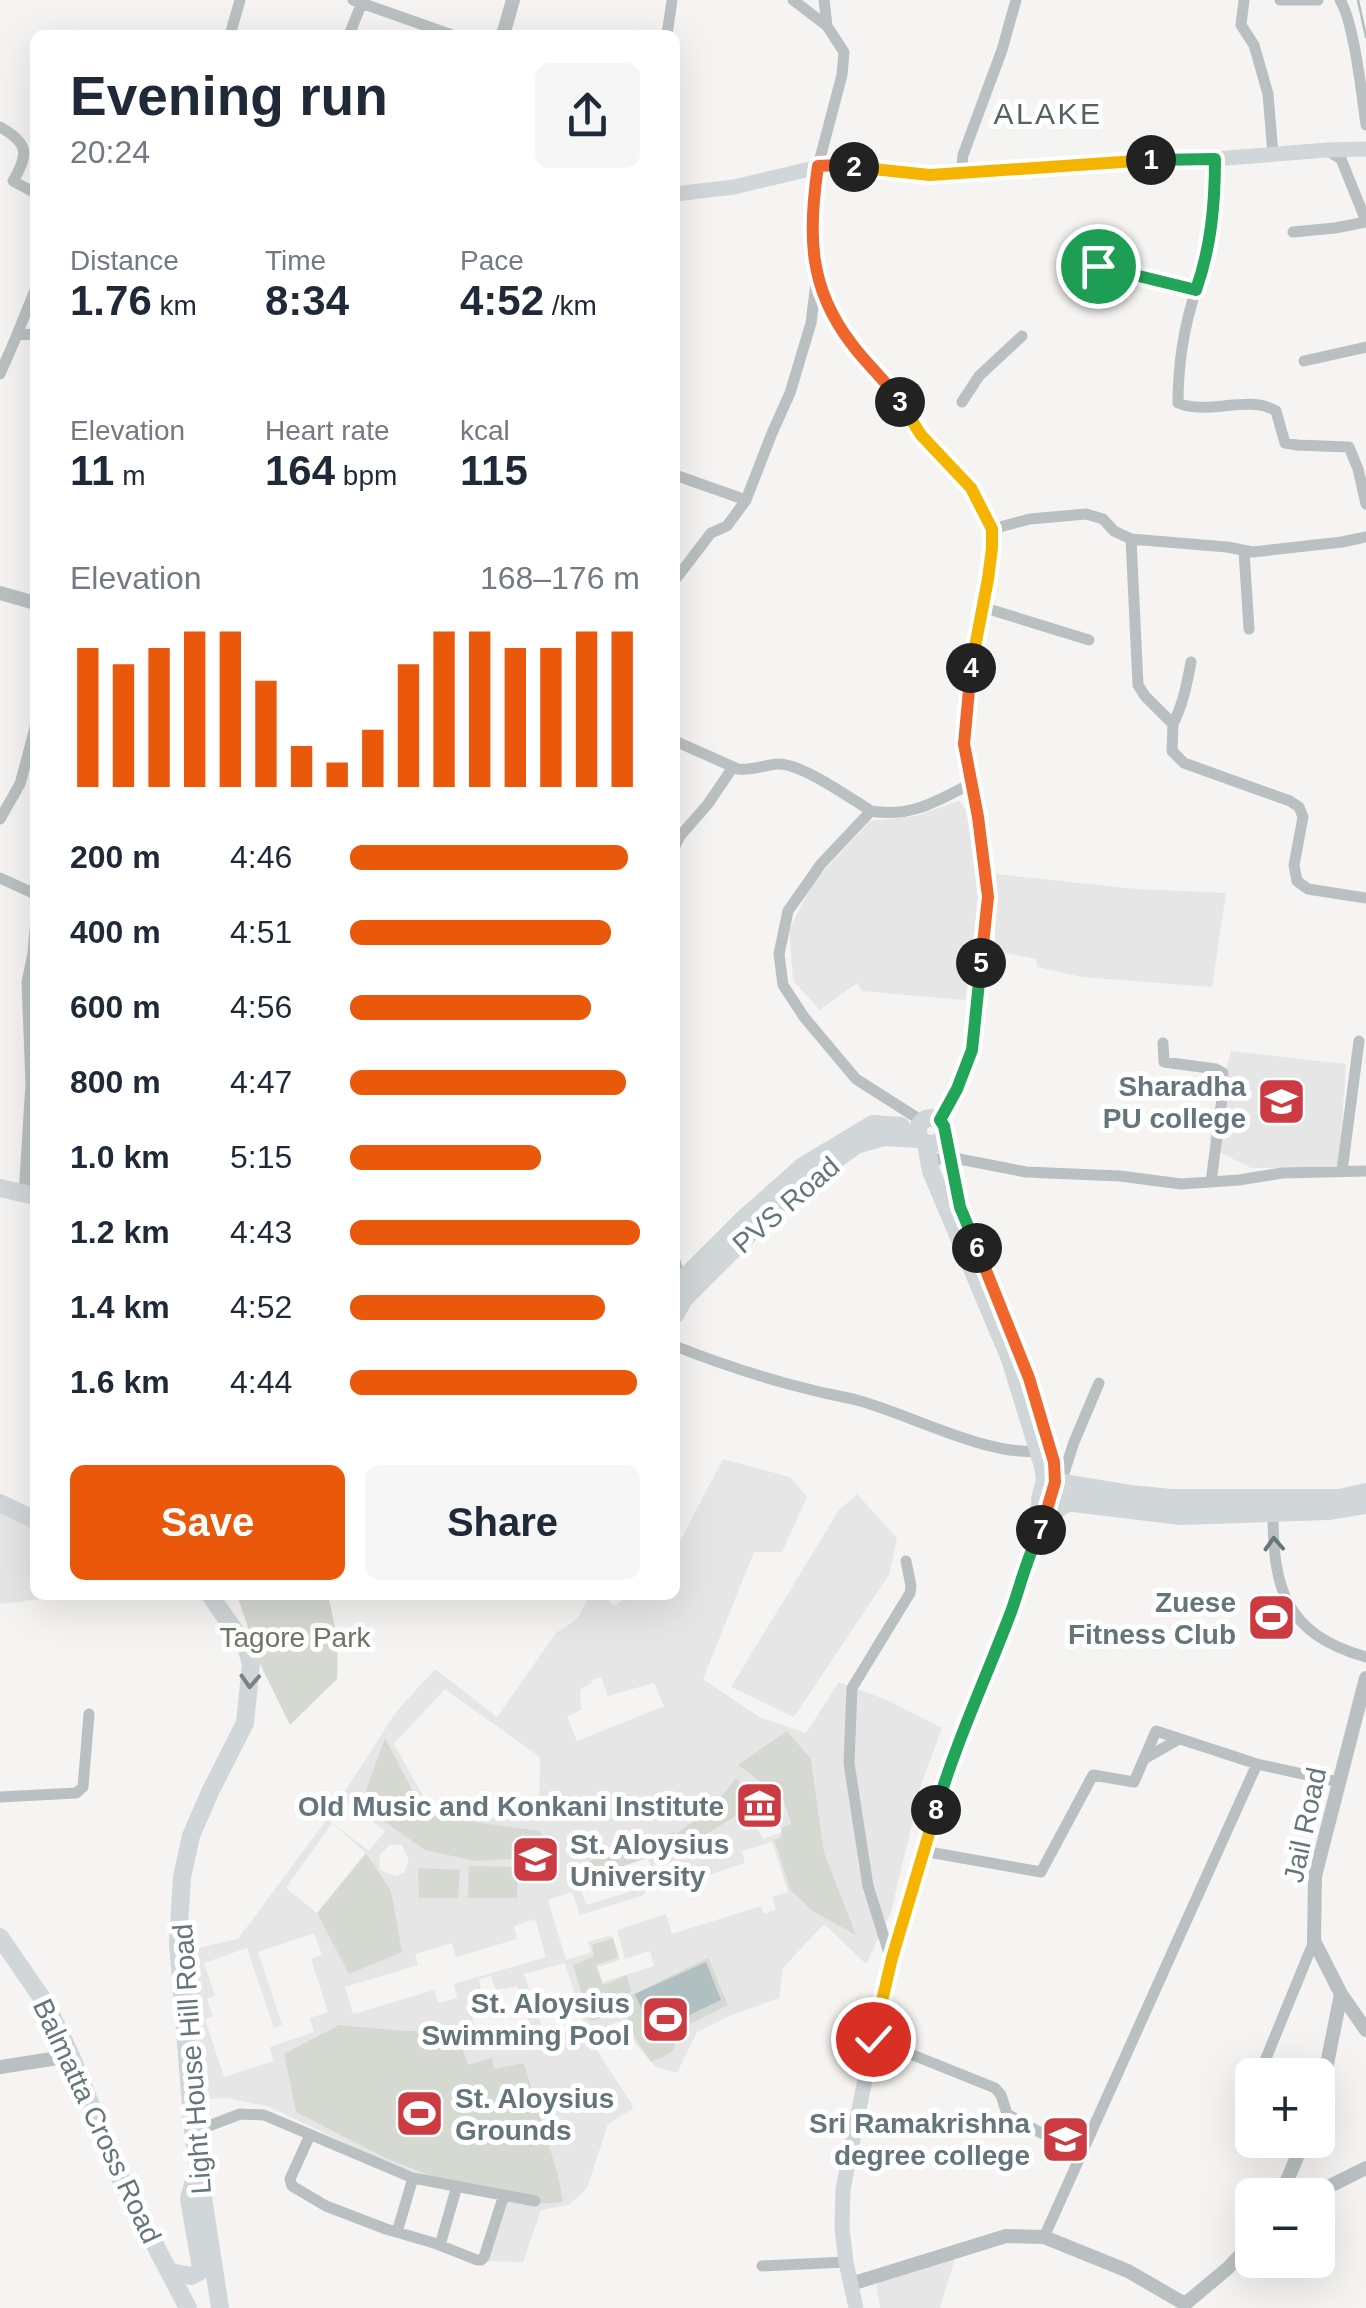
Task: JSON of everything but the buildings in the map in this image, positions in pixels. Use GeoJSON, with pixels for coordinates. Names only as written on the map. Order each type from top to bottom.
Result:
{"type":"FeatureCollection","features":[{"type":"Feature","properties":{"kind":"main road"},"geometry":{"type":"LineString","coordinates":[[680,193],[734,187],[818,166],[930,175],[1126,160],[1215,159],[1366,149]]}},
{"type":"Feature","properties":{"kind":"main road"},"geometry":{"type":"LineString","coordinates":[[929,1135],[949,1157],[960,1207],[1029,1378],[1039,1439]]}},
{"type":"Feature","properties":{"kind":"main road"},"geometry":{"type":"LineString","coordinates":[[856,2308],[842,2228],[843,2189],[888,1958],[951,1759],[1011,1611],[1033,1545],[1052,1513],[1059,1486],[956,1232],[929,1135]]}},
{"type":"Feature","properties":{"kind":"main road","name":"PVS Road"},"geometry":{"type":"LineString","coordinates":[[681,1289],[785,1198],[856,1145],[883,1137],[929,1135]]}},
{"type":"Feature","properties":{"kind":"main road"},"geometry":{"type":"LineString","coordinates":[[0,1177],[30,1189]]}},
{"type":"Feature","properties":{"kind":"main road"},"geometry":{"type":"LineString","coordinates":[[0,1188],[30,1189]]}},
{"type":"Feature","properties":{"kind":"main road"},"geometry":{"type":"LineString","coordinates":[[1059,1486],[1171,1498],[1340,1498],[1366,1492]]}},
{"type":"Feature","properties":{"kind":"main road"},"geometry":{"type":"LineString","coordinates":[[1059,1486],[1181,1516],[1366,1505]]}},
{"type":"Feature","properties":{"kind":"main road"},"geometry":{"type":"LineString","coordinates":[[1033,1545],[1034,1523],[1059,1486]]}},
{"type":"Feature","properties":{"kind":"main road"},"geometry":{"type":"LineString","coordinates":[[0,1503],[30,1518]]}},
{"type":"Feature","properties":{"kind":"main road","name":"Light House Hill Road"},"geometry":{"type":"LineString","coordinates":[[213,1600],[246,1648],[251,1664],[245,1723],[192,1836],[182,1877],[178,1942],[192,2132],[220,2308]]}},
{"type":"Feature","properties":{"kind":"main road","name":"Balmatta Cross Road"},"geometry":{"type":"LineString","coordinates":[[0,1937],[46,2004],[122,2182],[188,2308]]}},
{"type":"Feature","properties":{"kind":"main road"},"geometry":{"type":"LineString","coordinates":[[170,2272],[191,2276],[200,2268],[189,2198],[197,2170]]}},
{"type":"Feature","properties":{"kind":"street"},"geometry":{"type":"LineString","coordinates":[[231,30],[240,0]]}},
{"type":"Feature","properties":{"kind":"street"},"geometry":{"type":"LineString","coordinates":[[504,30],[512,0]]}},
{"type":"Feature","properties":{"kind":"street"},"geometry":{"type":"LineString","coordinates":[[667,30],[672,0]]}},
{"type":"Feature","properties":{"kind":"street"},"geometry":{"type":"LineString","coordinates":[[793,0],[827,26],[844,52],[842,75],[818,166],[812,228],[826,305],[851,344],[891,388],[913,426],[971,488],[992,529],[970,672],[964,744],[988,897],[972,1050],[957,1089],[929,1135],[856,1080],[783,985],[779,954],[788,911],[821,864],[871,811]]}},
{"type":"Feature","properties":{"kind":"street"},"geometry":{"type":"LineString","coordinates":[[824,0],[827,26]]}},
{"type":"Feature","properties":{"kind":"street"},"geometry":{"type":"LineString","coordinates":[[961,173],[963,155],[1016,0]]}},
{"type":"Feature","properties":{"kind":"street"},"geometry":{"type":"LineString","coordinates":[[1244,0],[1241,26],[1254,45],[1268,94],[1273,154]]}},
{"type":"Feature","properties":{"kind":"street"},"geometry":{"type":"LineString","coordinates":[[1280,0],[1318,0]]}},
{"type":"Feature","properties":{"kind":"street"},"geometry":{"type":"LineString","coordinates":[[1340,0],[1349,27],[1366,125]]}},
{"type":"Feature","properties":{"kind":"street"},"geometry":{"type":"LineString","coordinates":[[350,30],[359,1],[438,30]]}},
{"type":"Feature","properties":{"kind":"street"},"geometry":{"type":"LineString","coordinates":[[0,127],[16,136],[25,150],[24,163],[13,181],[30,190]]}},
{"type":"Feature","properties":{"kind":"street"},"geometry":{"type":"LineString","coordinates":[[1293,232],[1366,222],[1340,159],[1327,150]]}},
{"type":"Feature","properties":{"kind":"street"},"geometry":{"type":"LineString","coordinates":[[1215,159],[1210,239],[1189,310],[1178,404],[1192,408],[1264,404],[1276,411],[1285,442],[1349,448],[1366,504]]}},
{"type":"Feature","properties":{"kind":"street"},"geometry":{"type":"LineString","coordinates":[[1098,266],[1196,290]]}},
{"type":"Feature","properties":{"kind":"street"},"geometry":{"type":"LineString","coordinates":[[680,573],[711,533],[727,526],[746,500],[790,392],[811,324],[817,271]]}},
{"type":"Feature","properties":{"kind":"street"},"geometry":{"type":"LineString","coordinates":[[0,374],[30,303]]}},
{"type":"Feature","properties":{"kind":"street"},"geometry":{"type":"LineString","coordinates":[[811,324],[816,319],[840,326]]}},
{"type":"Feature","properties":{"kind":"street"},"geometry":{"type":"LineString","coordinates":[[16,338],[30,334]]}},
{"type":"Feature","properties":{"kind":"street"},"geometry":{"type":"LineString","coordinates":[[962,402],[979,376],[1022,336]]}},
{"type":"Feature","properties":{"kind":"street"},"geometry":{"type":"LineString","coordinates":[[1304,362],[1366,348]]}},
{"type":"Feature","properties":{"kind":"street"},"geometry":{"type":"LineString","coordinates":[[680,477],[746,500]]}},
{"type":"Feature","properties":{"kind":"street"},"geometry":{"type":"LineString","coordinates":[[992,529],[1030,519],[1086,514],[1102,519],[1114,531],[1131,539],[1265,552],[1366,537]]}},
{"type":"Feature","properties":{"kind":"street"},"geometry":{"type":"LineString","coordinates":[[1131,539],[1138,685],[1173,724]]}},
{"type":"Feature","properties":{"kind":"street"},"geometry":{"type":"LineString","coordinates":[[1244,551],[1249,629]]}},
{"type":"Feature","properties":{"kind":"street"},"geometry":{"type":"LineString","coordinates":[[0,593],[30,602]]}},
{"type":"Feature","properties":{"kind":"street"},"geometry":{"type":"LineString","coordinates":[[982,607],[1089,640]]}},
{"type":"Feature","properties":{"kind":"street"},"geometry":{"type":"LineString","coordinates":[[1190,662],[1186,690],[1173,724],[1172,751],[1184,763],[1299,807],[1303,817],[1294,864],[1297,881],[1308,889],[1366,898]]}},
{"type":"Feature","properties":{"kind":"street"},"geometry":{"type":"LineString","coordinates":[[680,742],[733,767],[748,770],[779,764],[795,766],[871,811],[887,814],[924,808],[970,784]]}},
{"type":"Feature","properties":{"kind":"street"},"geometry":{"type":"LineString","coordinates":[[0,819],[20,784],[30,747]]}},
{"type":"Feature","properties":{"kind":"street"},"geometry":{"type":"LineString","coordinates":[[680,836],[733,767]]}},
{"type":"Feature","properties":{"kind":"street"},"geometry":{"type":"LineString","coordinates":[[0,878],[30,892]]}},
{"type":"Feature","properties":{"kind":"street"},"geometry":{"type":"LineString","coordinates":[[30,962],[30,1057]]}},
{"type":"Feature","properties":{"kind":"street"},"geometry":{"type":"LineString","coordinates":[[1342,1171],[1359,1041]]}},
{"type":"Feature","properties":{"kind":"street"},"geometry":{"type":"LineString","coordinates":[[1163,1043],[1164,1062],[1222,1073],[1211,1182]]}},
{"type":"Feature","properties":{"kind":"street"},"geometry":{"type":"LineString","coordinates":[[949,1157],[1026,1172],[1120,1176],[1181,1184],[1282,1173],[1366,1170]]}},
{"type":"Feature","properties":{"kind":"street"},"geometry":{"type":"LineString","coordinates":[[680,1348],[805,1389],[862,1402],[979,1442],[1025,1452],[1039,1439]]}},
{"type":"Feature","properties":{"kind":"street"},"geometry":{"type":"LineString","coordinates":[[1059,1486],[1100,1383]]}},
{"type":"Feature","properties":{"kind":"street"},"geometry":{"type":"LineString","coordinates":[[1272,1512],[1273,1554],[1280,1586],[1291,1610],[1301,1623],[1329,1642],[1366,1657]]}},
{"type":"Feature","properties":{"kind":"street"},"geometry":{"type":"LineString","coordinates":[[888,1958],[868,1886],[849,1763],[850,1700],[852,1688],[910,1593],[906,1561]]}},
{"type":"Feature","properties":{"kind":"street","name":"Jail Road"},"geometry":{"type":"LineString","coordinates":[[1366,1678],[1315,1876],[1314,1941],[1341,1994],[1366,2030]]}},
{"type":"Feature","properties":{"kind":"street"},"geometry":{"type":"LineString","coordinates":[[0,1797],[79,1791],[89,1714]]}},
{"type":"Feature","properties":{"kind":"street"},"geometry":{"type":"LineString","coordinates":[[923,1851],[1041,1872],[1093,1775],[1134,1782],[1156,1731],[1257,1764],[1339,1782]]}},
{"type":"Feature","properties":{"kind":"street"},"geometry":{"type":"LineString","coordinates":[[1044,2237],[1257,1764]]}},
{"type":"Feature","properties":{"kind":"street"},"geometry":{"type":"LineString","coordinates":[[1266,2058],[1314,1941]]}},
{"type":"Feature","properties":{"kind":"street"},"geometry":{"type":"LineString","coordinates":[[1328,2058],[1341,1994]]}},
{"type":"Feature","properties":{"kind":"street"},"geometry":{"type":"LineString","coordinates":[[1332,2039],[1344,2024],[1366,2030]]}},
{"type":"Feature","properties":{"kind":"street"},"geometry":{"type":"LineString","coordinates":[[873,2039],[995,2088],[1008,2114],[1081,2155]]}},
{"type":"Feature","properties":{"kind":"street"},"geometry":{"type":"LineString","coordinates":[[0,2068],[71,2056]]}},
{"type":"Feature","properties":{"kind":"street"},"geometry":{"type":"LineString","coordinates":[[192,2132],[247,2113],[264,2115],[413,2178],[535,2200]]}},
{"type":"Feature","properties":{"kind":"street"},"geometry":{"type":"LineString","coordinates":[[310,2136],[290,2184],[326,2206],[477,2260],[483,2259],[504,2195]]}},
{"type":"Feature","properties":{"kind":"street"},"geometry":{"type":"LineString","coordinates":[[1335,2184],[1366,2168]]}},
{"type":"Feature","properties":{"kind":"street"},"geometry":{"type":"LineString","coordinates":[[397,2232],[413,2178]]}},
{"type":"Feature","properties":{"kind":"street"},"geometry":{"type":"LineString","coordinates":[[440,2245],[457,2186]]}},
{"type":"Feature","properties":{"kind":"street"},"geometry":{"type":"LineString","coordinates":[[851,2284],[1006,2236],[1044,2237],[1128,2271],[1185,2306],[1235,2261]]}},
{"type":"Feature","properties":{"kind":"street"},"geometry":{"type":"LineString","coordinates":[[762,2266],[846,2262]]}},
{"type":"Feature","properties":{"kind":"shaded area"},"geometry":{"type":"Polygon","coordinates":[[[959,801],[966,810],[980,891],[965,1000],[862,991],[857,983],[820,1010],[793,980],[789,930],[812,884],[870,821],[915,816],[959,801]]]}},
{"type":"Feature","properties":{"kind":"shaded area"},"geometry":{"type":"Polygon","coordinates":[[[996,874],[1136,889],[1226,893],[1212,987],[1082,977],[1037,967],[1036,959],[995,951],[996,874]]]}},
{"type":"Feature","properties":{"kind":"shaded area","name":"Sharadha PU college"},"geometry":{"type":"Polygon","coordinates":[[[1231,1051],[1346,1064],[1339,1167],[1251,1168],[1215,1150],[1209,1139],[1231,1051]]]}},
{"type":"Feature","properties":{"kind":"shaded area","name":"St. Aloysius University"},"geometry":{"type":"Polygon","coordinates":[[[723,1459],[790,1477],[807,1497],[782,1552],[754,1552],[703,1679],[759,1717],[806,1733],[839,1682],[887,1700],[942,1728],[922,1782],[891,1912],[866,1964],[824,1924],[783,1968],[779,1998],[697,2032],[677,2073],[656,2067],[618,2021],[589,2038],[632,2109],[608,2124],[587,2188],[569,2205],[541,2210],[523,2262],[486,2261],[503,2201],[373,2156],[267,2106],[226,2098],[196,2100],[189,1950],[238,1939],[327,1819],[396,1712],[435,1669],[497,1717],[556,1633],[577,1619],[587,1600],[608,1600],[614,1606],[623,1600],[680,1600],[680,1541],[723,1459]],[[601,1677],[580,1691],[581,1710],[567,1716],[577,1741],[664,1706],[654,1683],[608,1696],[601,1677]],[[445,1689],[394,1744],[432,1812],[539,1821],[540,1757],[445,1689]],[[811,1759],[781,1793],[791,1825],[782,1838],[775,1838],[855,1934],[824,1852],[811,1759]],[[735,1779],[712,1808],[677,1833],[695,1841],[735,1779]],[[763,1786],[744,1798],[751,1813],[741,1818],[745,1830],[757,1828],[763,1839],[782,1832],[763,1786]],[[344,1801],[327,1819],[369,1851],[385,1831],[344,1801]],[[425,1815],[425,1850],[539,1831],[425,1815]],[[332,1823],[286,1888],[317,1913],[349,1973],[391,1891],[366,1853],[332,1823]],[[674,1832],[579,1864],[582,1878],[657,1845],[664,1848],[674,1832]],[[772,1842],[742,1851],[745,1863],[687,1882],[683,1870],[673,1872],[669,1860],[653,1865],[656,1878],[647,1884],[644,1895],[580,1915],[572,1892],[548,1900],[566,1960],[591,1952],[588,1942],[612,1935],[620,1960],[598,1967],[603,1982],[654,1966],[650,1951],[625,1959],[617,1930],[666,1914],[672,1934],[761,1906],[764,1914],[776,1910],[772,1897],[788,1892],[772,1842]],[[389,1845],[379,1856],[380,1870],[395,1876],[404,1873],[409,1860],[402,1845],[389,1845]],[[648,1858],[578,1880],[586,1905],[642,1888],[641,1880],[653,1874],[648,1858]],[[535,1919],[514,1926],[517,1939],[456,1957],[452,1943],[415,1954],[418,1965],[345,1987],[353,2014],[434,1990],[438,2003],[457,1998],[454,1984],[546,1957],[535,1919]],[[314,1933],[258,1952],[282,2025],[274,2028],[247,1948],[204,1963],[215,1996],[207,1999],[213,2016],[205,2019],[224,2077],[273,2061],[270,2047],[314,2032],[310,2018],[328,2012],[311,1959],[322,1955],[314,1933]],[[594,1956],[573,1965],[620,2014],[612,2002],[627,1975],[603,1985],[594,1956]],[[565,1963],[524,1974],[546,2039],[584,2024],[565,1963]],[[491,1976],[479,1979],[482,1997],[468,2003],[479,2042],[490,2040],[507,2050],[534,2039],[517,1986],[496,1990],[491,1976]],[[403,2031],[284,2054],[296,2112],[385,2158],[457,2185],[562,2201],[558,2175],[524,2063],[493,2070],[492,2059],[468,2066],[456,2031],[403,2031]]]}},
{"type":"Feature","properties":{"kind":"shaded area"},"geometry":{"type":"Polygon","coordinates":[[[857,1494],[897,1538],[889,1575],[794,1717],[731,1687],[839,1510],[857,1494]]]}},
{"type":"Feature","properties":{"kind":"shaded area"},"geometry":{"type":"Polygon","coordinates":[[[0,1512],[30,1520],[32,1600],[0,1604],[0,1512]]]}},
{"type":"Feature","properties":{"kind":"shaded area","name":"St. Aloysius Swimming Pool"},"geometry":{"type":"Polygon","coordinates":[[[706,1962],[721,2000],[652,2033],[635,1994],[706,1962]]]}},
{"type":"Feature","properties":{"kind":"shaded area"},"geometry":{"type":"Polygon","coordinates":[[[956,2255],[940,2308],[880,2308],[876,2285],[886,2277],[956,2255]]]}},
{"type":"Feature","properties":{"kind":"green space","name":"Tagore Park"},"geometry":{"type":"Polygon","coordinates":[[[239,1600],[329,1600],[336,1638],[337,1679],[290,1725],[261,1666],[239,1600]]]}},
{"type":"Feature","properties":{"kind":"green space"},"geometry":{"type":"Polygon","coordinates":[[[787,1731],[811,1759],[824,1852],[856,1935],[814,1912],[791,1891],[774,1839],[781,1838],[782,1828],[791,1824],[781,1793],[738,1765],[787,1731]]]}},
{"type":"Feature","properties":{"kind":"green space"},"geometry":{"type":"Polygon","coordinates":[[[385,1738],[425,1815],[540,1831],[548,1857],[475,1861],[425,1850],[361,1805],[385,1738]]]}},
{"type":"Feature","properties":{"kind":"green space"},"geometry":{"type":"Polygon","coordinates":[[[736,1778],[743,1787],[741,1813],[682,1845],[677,1833],[712,1808],[736,1778]]]}},
{"type":"Feature","properties":{"kind":"green space"},"geometry":{"type":"Polygon","coordinates":[[[674,1832],[679,1844],[664,1848],[657,1845],[654,1853],[638,1861],[582,1879],[578,1865],[674,1832]]]}},
{"type":"Feature","properties":{"kind":"green space"},"geometry":{"type":"Polygon","coordinates":[[[366,1853],[391,1891],[402,1952],[349,1974],[317,1913],[366,1853]]]}},
{"type":"Feature","properties":{"kind":"green space"},"geometry":{"type":"Polygon","coordinates":[[[469,1866],[517,1867],[517,1898],[468,1898],[469,1866]]]}},
{"type":"Feature","properties":{"kind":"green space"},"geometry":{"type":"Polygon","coordinates":[[[418,1868],[460,1870],[458,1898],[419,1898],[418,1868]]]}},
{"type":"Feature","properties":{"kind":"green space"},"geometry":{"type":"Polygon","coordinates":[[[613,1938],[618,1957],[596,1965],[603,1985],[627,1975],[631,1992],[613,2002],[620,2014],[590,2021],[573,1965],[594,1956],[592,1945],[613,1938]]]}},
{"type":"Feature","properties":{"kind":"green space","name":"St. Aloysius Swimming Pool"},"geometry":{"type":"Polygon","coordinates":[[[708,1958],[728,2005],[674,2032],[674,2049],[651,2062],[637,2041],[621,2000],[708,1958]]]}},
{"type":"Feature","properties":{"kind":"green space","name":"St. Aloysius Grounds"},"geometry":{"type":"Polygon","coordinates":[[[339,2025],[457,2031],[468,2065],[492,2058],[494,2069],[524,2063],[563,2202],[524,2205],[508,2197],[457,2185],[385,2158],[296,2112],[284,2054],[339,2025]]]}},
{"type":"Feature","properties":{"kind":"waterway"},"geometry":{"type":"LineString","coordinates":[[1358,0],[1366,37]]}},
{"type":"Feature","properties":{"kind":"place","name":"Sharadha PU college"},"geometry":{"type":"Point","coordinates":[1281,1102]}},
{"type":"Feature","properties":{"kind":"place","name":"Zuese Fitness Club"},"geometry":{"type":"Point","coordinates":[1271,1618]}},
{"type":"Feature","properties":{"kind":"place","name":"Old Music and Konkani Institute"},"geometry":{"type":"Point","coordinates":[759,1806]}},
{"type":"Feature","properties":{"kind":"place","name":"St. Aloysius University"},"geometry":{"type":"Point","coordinates":[535,1860]}},
{"type":"Feature","properties":{"kind":"place","name":"St. Aloysius Swimming Pool"},"geometry":{"type":"Point","coordinates":[665,2019]}},
{"type":"Feature","properties":{"kind":"place","name":"St. Aloysius Grounds"},"geometry":{"type":"Point","coordinates":[420,2114]}},
{"type":"Feature","properties":{"kind":"place","name":"Sri Ramakrishna degree college"},"geometry":{"type":"Point","coordinates":[1065,2139]}},
{"type":"Feature","properties":{"kind":"district","name":"ALAKE"},"geometry":{"type":"Point","coordinates":[1048,113]}},
{"type":"Feature","properties":{"kind":"route"},"geometry":{"type":"LineString","coordinates":[[873,2039],[892,1958],[951,1759],[1044,1525],[1055,1482],[1054,1462],[1029,1378],[960,1207],[940,1120],[972,1050],[988,897],[964,744],[970,672],[988,579],[992,529],[971,488],[913,426],[891,388],[851,344],[826,305],[812,247],[818,166],[930,175],[1126,160],[1215,159],[1210,239],[1196,290],[1098,266]]}}]}
